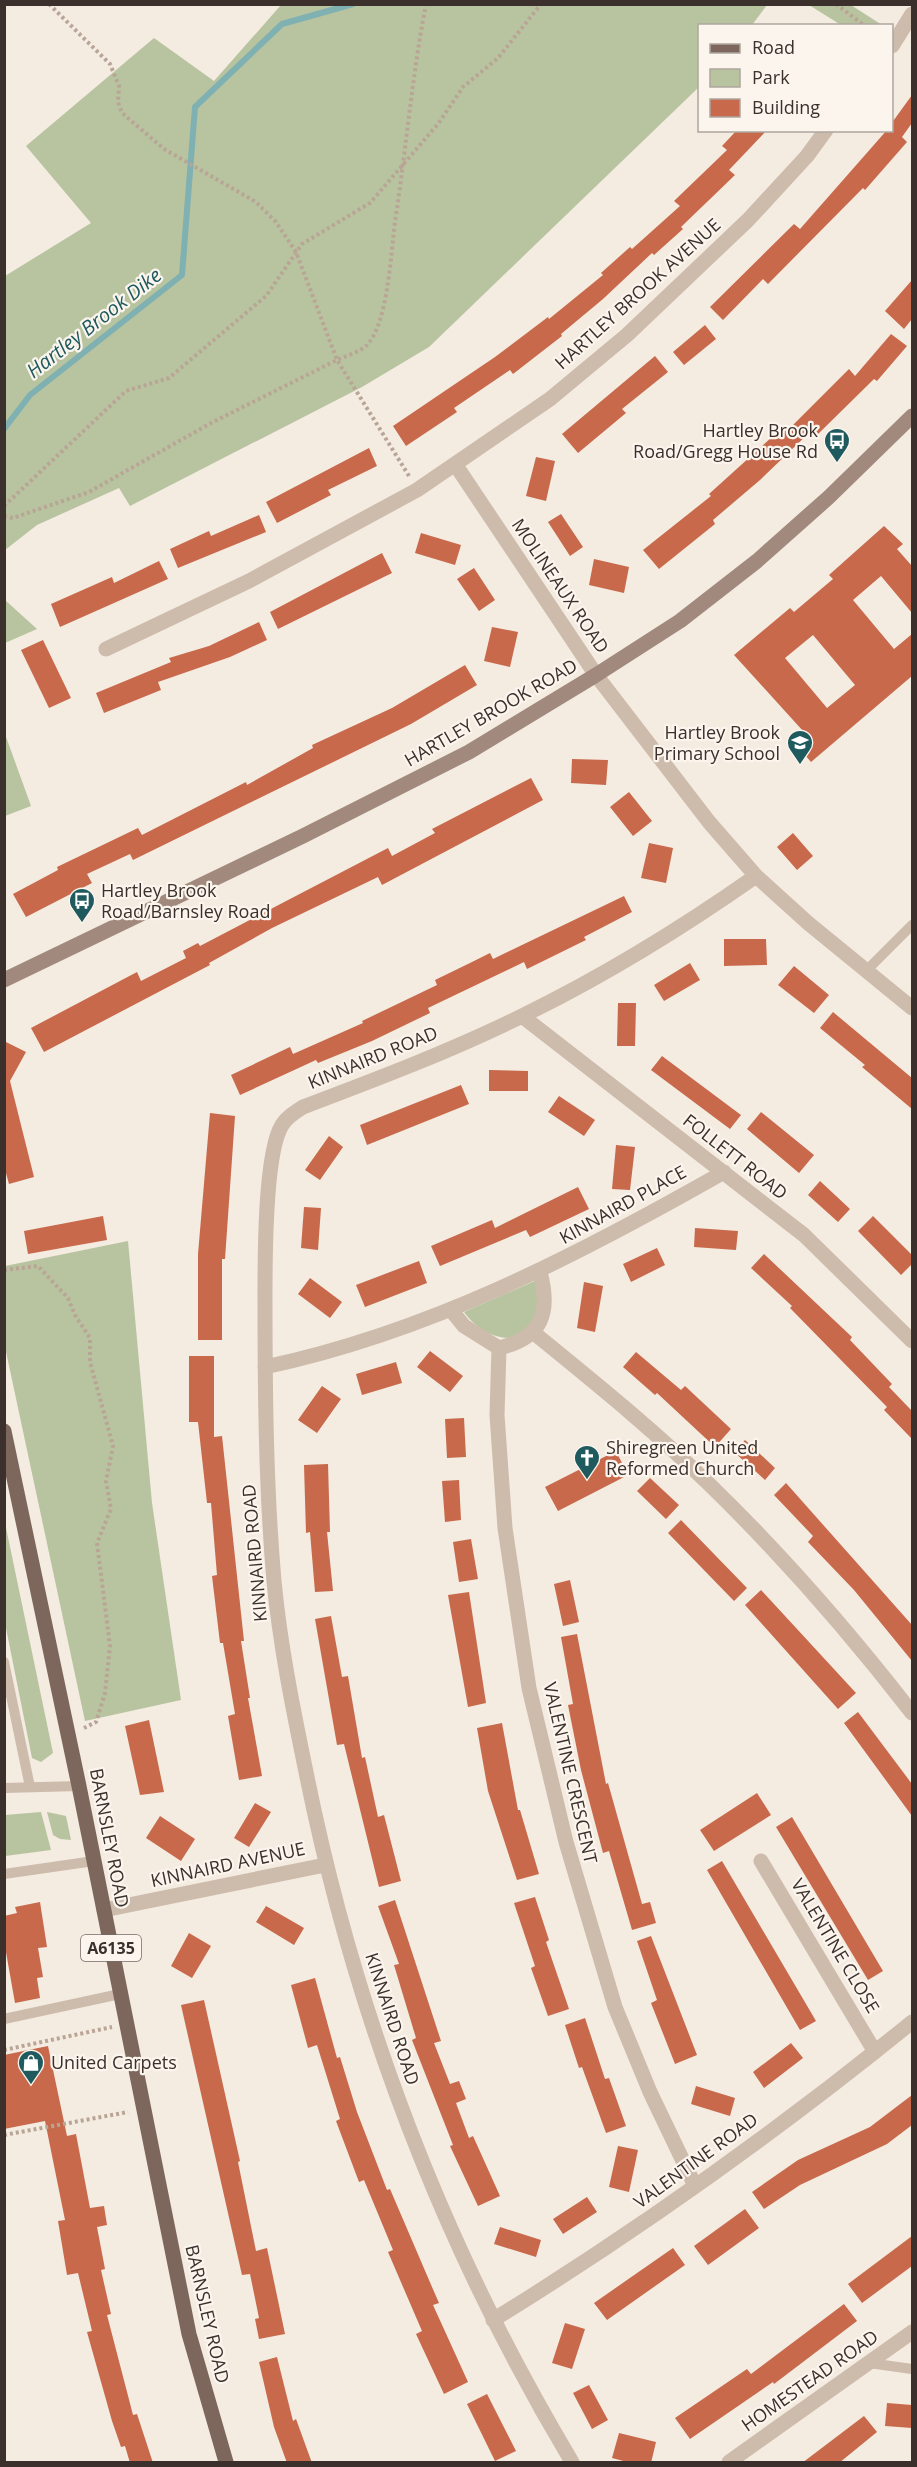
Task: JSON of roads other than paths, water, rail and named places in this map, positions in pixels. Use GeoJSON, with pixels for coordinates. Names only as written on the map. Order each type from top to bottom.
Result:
{"type":"FeatureCollection","features":[{"type":"Feature","properties":{"kind":"main road","name":"BARNSLEY ROAD"},"geometry":{"type":"LineString","coordinates":[[4,1431],[80,1786],[189,2334],[226,2463]]}},
{"type":"Feature","properties":{"kind":"street"},"geometry":{"type":"LineString","coordinates":[[893,42],[912,14]]}},
{"type":"Feature","properties":{"kind":"street","name":"HARTLEY BROOK AVENUE"},"geometry":{"type":"LineString","coordinates":[[455,464],[550,399],[627,335],[748,220],[824,132]]}},
{"type":"Feature","properties":{"kind":"street","name":"HARTLEY BROOK ROAD"},"geometry":{"type":"LineString","coordinates":[[4,980],[303,836],[469,752],[596,675],[680,621],[757,561],[830,497],[912,416]]}},
{"type":"Feature","properties":{"kind":"street"},"geometry":{"type":"LineString","coordinates":[[106,649],[249,581],[417,490],[455,464]]}},
{"type":"Feature","properties":{"kind":"street","name":"MOLINEAUX ROAD"},"geometry":{"type":"LineString","coordinates":[[455,464],[596,675],[709,822],[756,876],[912,1008]]}},
{"type":"Feature","properties":{"kind":"street","name":"KINNAIRD ROAD"},"geometry":{"type":"LineString","coordinates":[[572,2463],[493,2320],[432,2188],[386,2069],[353,1967],[325,1865],[294,1716],[275,1583],[265,1367],[269,1195],[275,1141],[280,1127],[289,1116],[303,1107],[412,1066],[522,1016],[634,955],[702,914],[756,876]]}},
{"type":"Feature","properties":{"kind":"street","name":"FOLLETT ROAD"},"geometry":{"type":"LineString","coordinates":[[522,1016],[804,1236],[912,1341]]}},
{"type":"Feature","properties":{"kind":"street","name":"KINNAIRD PLACE"},"geometry":{"type":"LineString","coordinates":[[265,1367],[364,1341],[451,1310],[540,1272],[724,1172]]}},
{"type":"Feature","properties":{"kind":"street"},"geometry":{"type":"LineString","coordinates":[[451,1310],[464,1326],[499,1348],[519,1343],[534,1333],[544,1311],[546,1293],[540,1272]]}},
{"type":"Feature","properties":{"kind":"street"},"geometry":{"type":"LineString","coordinates":[[534,1333],[630,1411],[710,1485],[839,1622],[912,1713]]}},
{"type":"Feature","properties":{"kind":"street","name":"VALENTINE CRESCENT"},"geometry":{"type":"LineString","coordinates":[[499,1348],[497,1415],[505,1528],[529,1688],[566,1842],[615,2007],[650,2092],[695,2186]]}},
{"type":"Feature","properties":{"kind":"street","name":"VALENTINE CLOSE"},"geometry":{"type":"LineString","coordinates":[[761,1861],[875,2052]]}},
{"type":"Feature","properties":{"kind":"street","name":"KINNAIRD AVENUE"},"geometry":{"type":"LineString","coordinates":[[104,1910],[325,1865]]}},
{"type":"Feature","properties":{"kind":"street","name":"VALENTINE ROAD"},"geometry":{"type":"LineString","coordinates":[[493,2320],[597,2256],[695,2186],[912,2022]]}},
{"type":"Feature","properties":{"kind":"street","name":"HOMESTEAD ROAD"},"geometry":{"type":"LineString","coordinates":[[729,2463],[912,2332]]}},
{"type":"Feature","properties":{"kind":"lane"},"geometry":{"type":"LineString","coordinates":[[866,971],[912,926]]}},
{"type":"Feature","properties":{"kind":"lane"},"geometry":{"type":"LineString","coordinates":[[4,1662],[30,1787]]}},
{"type":"Feature","properties":{"kind":"lane"},"geometry":{"type":"LineString","coordinates":[[4,1788],[80,1786]]}},
{"type":"Feature","properties":{"kind":"lane"},"geometry":{"type":"LineString","coordinates":[[4,1874],[94,1861]]}},
{"type":"Feature","properties":{"kind":"lane"},"geometry":{"type":"LineString","coordinates":[[4,2019],[120,1994]]}},
{"type":"Feature","properties":{"kind":"lane"},"geometry":{"type":"LineString","coordinates":[[869,2363],[912,2369]]}},
{"type":"Feature","properties":{"kind":"waterway","name":"Hartley Brook Dike"},"geometry":{"type":"LineString","coordinates":[[4,429],[30,395],[182,275],[195,107],[282,24],[353,4]]}},
{"type":"Feature","properties":{"kind":"place","name":"Hartley Brook Road/Gregg House Rd"},"geometry":{"type":"Point","coordinates":[837,464]}},
{"type":"Feature","properties":{"kind":"place","name":"Hartley Brook Primary School"},"geometry":{"type":"Point","coordinates":[800,766]}},
{"type":"Feature","properties":{"kind":"place","name":"Hartley Brook Road/Barnsley Road"},"geometry":{"type":"Point","coordinates":[82,924]}},
{"type":"Feature","properties":{"kind":"place","name":"Shiregreen United Reformed Church"},"geometry":{"type":"Point","coordinates":[587,1481]}},
{"type":"Feature","properties":{"kind":"place","name":"United Carpets"},"geometry":{"type":"Point","coordinates":[31,2086]}}]}
